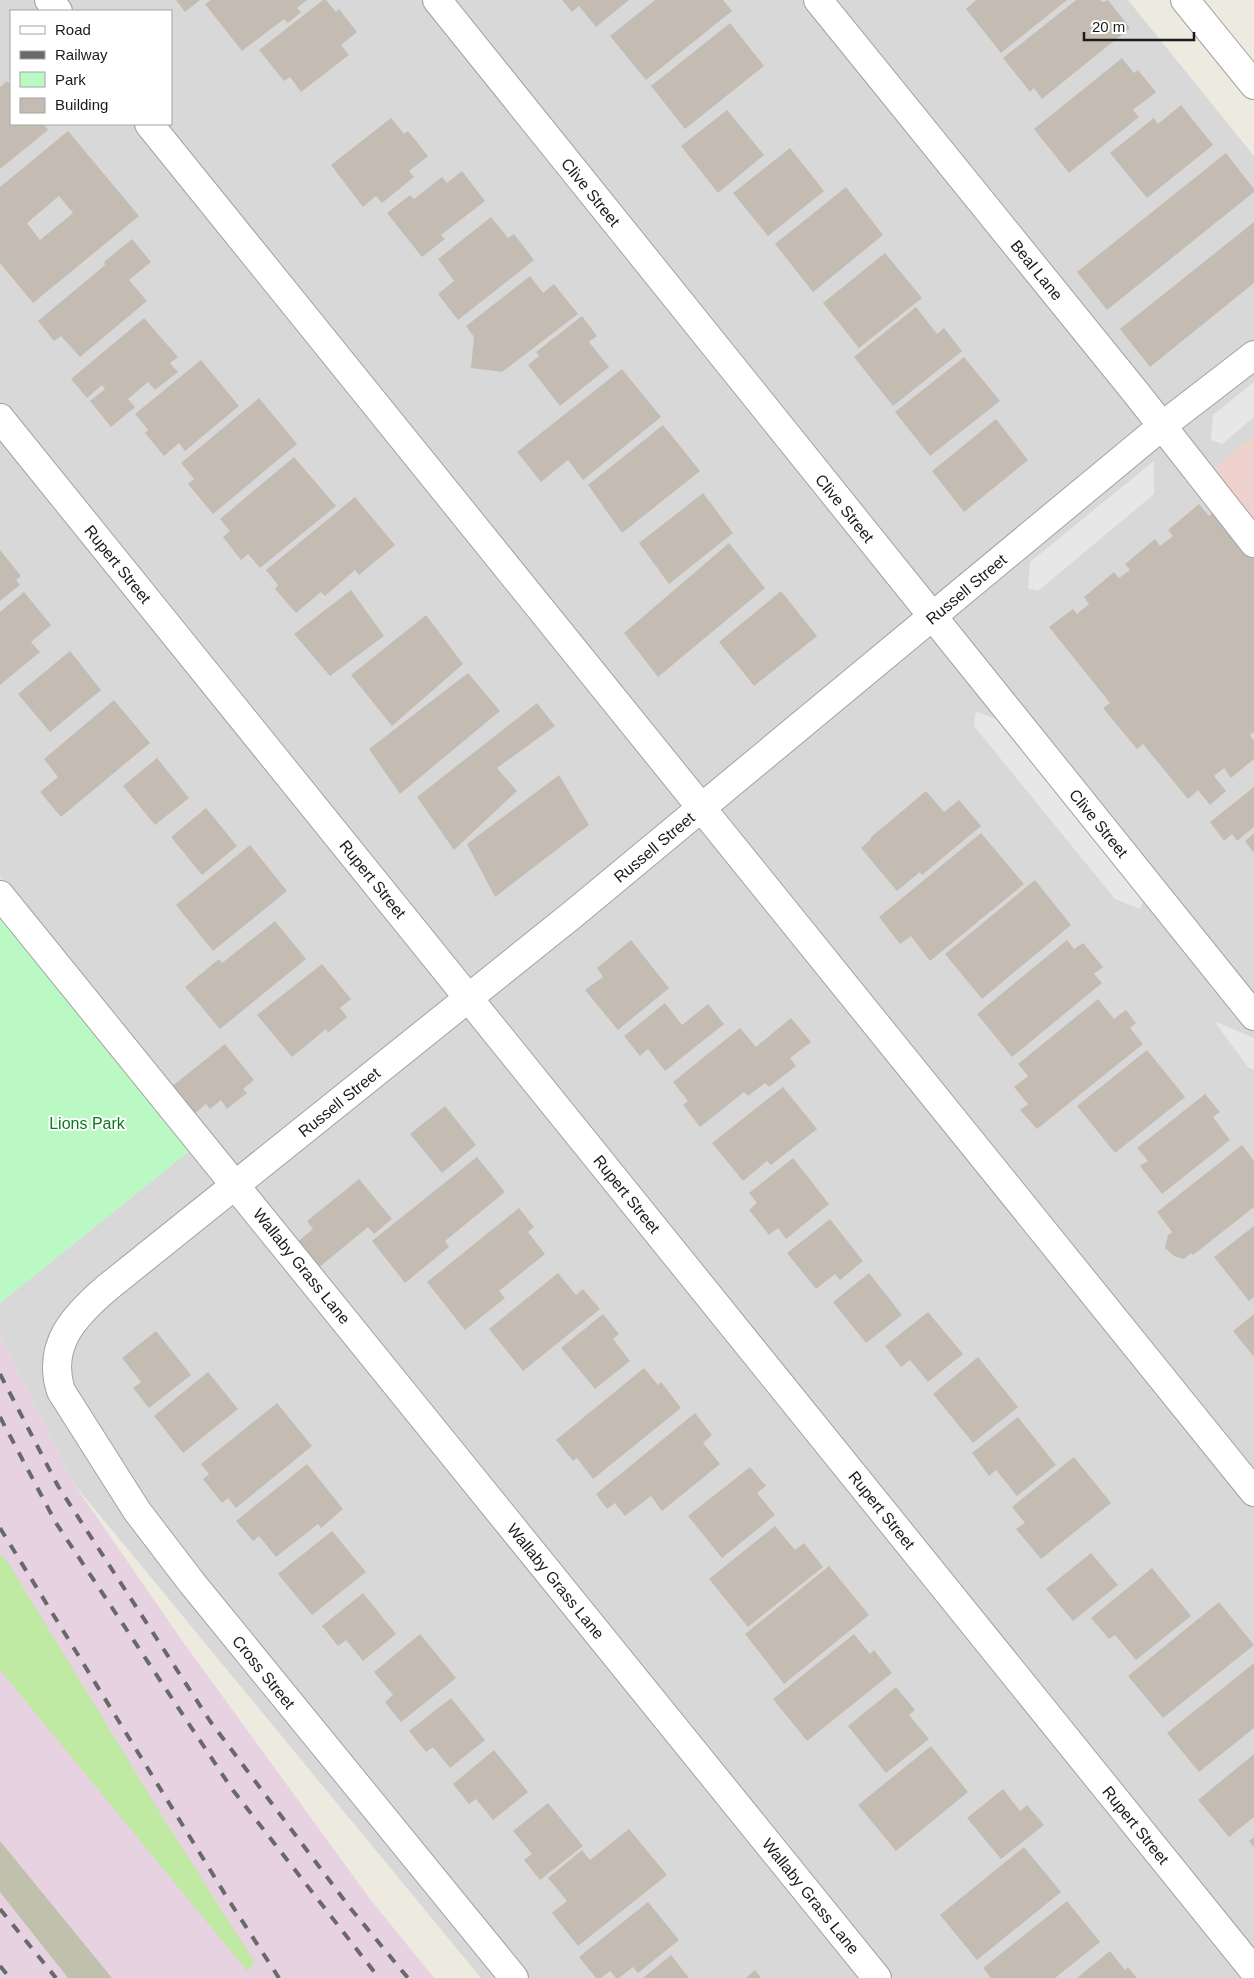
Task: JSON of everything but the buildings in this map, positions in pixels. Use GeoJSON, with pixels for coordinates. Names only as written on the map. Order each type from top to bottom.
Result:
{"type":"FeatureCollection","features":[{"type":"Feature","properties":{"kind":"street"},"geometry":{"type":"LineString","coordinates":[[49,0],[57,10]]}},
{"type":"Feature","properties":{"kind":"street","name":"Clive Street"},"geometry":{"type":"LineString","coordinates":[[437,0],[1254,1016]]}},
{"type":"Feature","properties":{"kind":"street","name":"Beal Lane"},"geometry":{"type":"LineString","coordinates":[[818,0],[1162,426],[1254,543]]}},
{"type":"Feature","properties":{"kind":"street"},"geometry":{"type":"LineString","coordinates":[[1185,0],[1254,85]]}},
{"type":"Feature","properties":{"kind":"street"},"geometry":{"type":"LineString","coordinates":[[150,125],[1254,1492]]}},
{"type":"Feature","properties":{"kind":"street","name":"Russell Street"},"geometry":{"type":"LineString","coordinates":[[60,1344],[67,1331],[91,1302],[470,998],[934,617],[1162,426],[1254,355]]}},
{"type":"Feature","properties":{"kind":"street","name":"Rupert Street"},"geometry":{"type":"LineString","coordinates":[[0,418],[1254,1971]]}},
{"type":"Feature","properties":{"kind":"street","name":"Wallaby Grass Lane"},"geometry":{"type":"LineString","coordinates":[[0,895],[877,1978]]}},
{"type":"Feature","properties":{"kind":"street","name":"Cross Street"},"geometry":{"type":"LineString","coordinates":[[60,1344],[57,1368],[61,1391],[137,1511],[192,1583],[514,1978]]}},
{"type":"Feature","properties":{"kind":"shaded area"},"geometry":{"type":"Polygon","coordinates":[[[0,0],[1128,0],[1254,156],[1254,436],[1199,481],[1254,550],[1254,1978],[481,1978],[74,1484],[0,1335],[0,1303],[208,1136],[0,877],[0,0]]]}},
{"type":"Feature","properties":{"kind":"shaded area"},"geometry":{"type":"Polygon","coordinates":[[[1254,382],[1254,417],[1222,444],[1211,440],[1213,415],[1254,382]]]}},
{"type":"Feature","properties":{"kind":"shaded area"},"geometry":{"type":"Polygon","coordinates":[[[1254,436],[1254,550],[1198,481],[1254,436]]]}},
{"type":"Feature","properties":{"kind":"shaded area"},"geometry":{"type":"Polygon","coordinates":[[[1154,461],[1154,494],[1038,591],[1028,588],[1030,562],[1154,461]]]}},
{"type":"Feature","properties":{"kind":"shaded area"},"geometry":{"type":"Polygon","coordinates":[[[976,711],[1006,723],[1145,895],[1140,909],[1115,899],[974,726],[976,711]]]}},
{"type":"Feature","properties":{"kind":"shaded area"},"geometry":{"type":"Polygon","coordinates":[[[1214,1021],[1254,1038],[1254,1070],[1248,1067],[1214,1021]]]}},
{"type":"Feature","properties":{"kind":"shaded area"},"geometry":{"type":"Polygon","coordinates":[[[0,1335],[74,1484],[183,1642],[370,1899],[434,1978],[0,1978],[0,1335]]]}},
{"type":"Feature","properties":{"kind":"shaded area"},"geometry":{"type":"Polygon","coordinates":[[[0,1841],[112,1978],[68,1978],[0,1892],[0,1841]]]}},
{"type":"Feature","properties":{"kind":"green space","name":"Lions Park"},"geometry":{"type":"Polygon","coordinates":[[[0,877],[208,1136],[0,1303],[0,877]]]}},
{"type":"Feature","properties":{"kind":"green space"},"geometry":{"type":"Polygon","coordinates":[[[0,1553],[9,1564],[164,1819],[255,1963],[247,1971],[0,1670],[0,1553]]]}},
{"type":"Feature","properties":{"kind":"railway"},"geometry":{"type":"LineString","coordinates":[[0,1374],[58,1486],[210,1721],[351,1909],[408,1978]]}},
{"type":"Feature","properties":{"kind":"railway"},"geometry":{"type":"LineString","coordinates":[[0,1417],[56,1523],[232,1789],[379,1978]]}},
{"type":"Feature","properties":{"kind":"railway"},"geometry":{"type":"LineString","coordinates":[[0,1528],[228,1899],[279,1978]]}},
{"type":"Feature","properties":{"kind":"railway"},"geometry":{"type":"LineString","coordinates":[[0,1909],[56,1978]]}},
{"type":"Feature","properties":{"kind":"railway"},"geometry":{"type":"LineString","coordinates":[[0,1966],[10,1978]]}}]}
